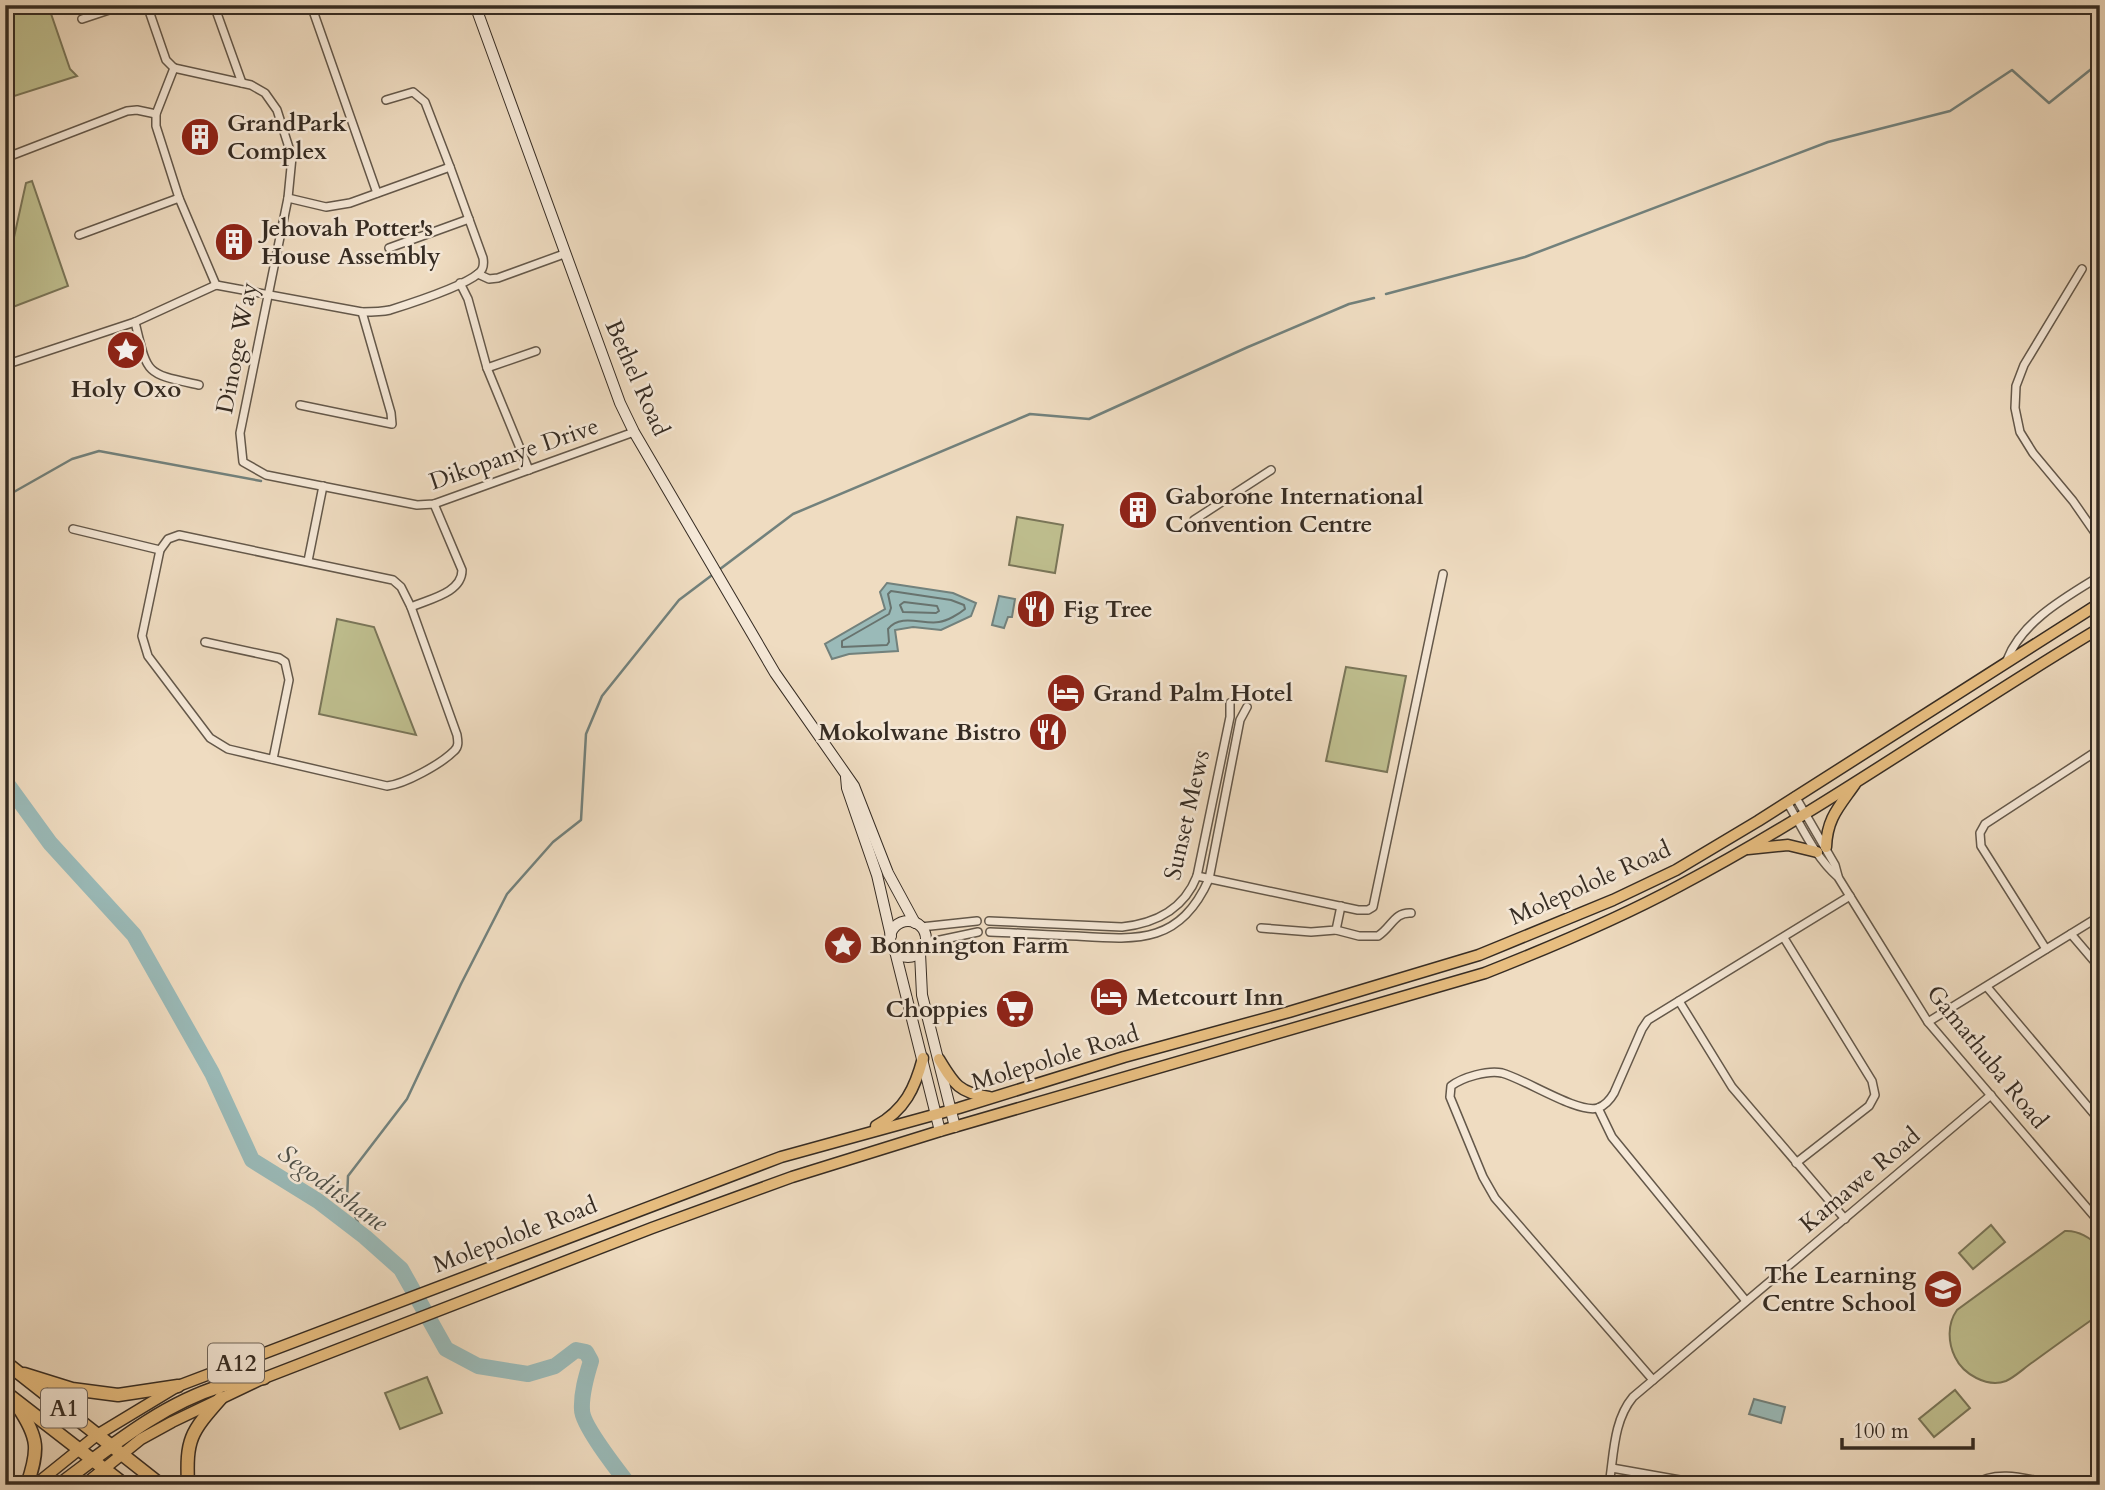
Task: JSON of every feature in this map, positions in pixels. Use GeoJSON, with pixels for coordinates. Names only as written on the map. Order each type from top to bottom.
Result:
{"type":"FeatureCollection","features":[{"type":"Feature","properties":{"kind":"highway","name":"A1"},"geometry":{"type":"LineString","coordinates":[[5,1362],[161,1485]]}},
{"type":"Feature","properties":{"kind":"highway"},"geometry":{"type":"LineString","coordinates":[[20,1373],[72,1389],[118,1395],[178,1386]]}},
{"type":"Feature","properties":{"kind":"highway"},"geometry":{"type":"LineString","coordinates":[[59,1485],[146,1422],[191,1398],[221,1386],[264,1378]]}},
{"type":"Feature","properties":{"kind":"highway"},"geometry":{"type":"LineString","coordinates":[[8,1394],[28,1423],[36,1441],[35,1462],[27,1485]]}},
{"type":"Feature","properties":{"kind":"highway","name":"A1"},"geometry":{"type":"LineString","coordinates":[[8,1394],[125,1485]]}},
{"type":"Feature","properties":{"kind":"highway"},"geometry":{"type":"LineString","coordinates":[[188,1485],[187,1452],[190,1440],[220,1398]]}},
{"type":"Feature","properties":{"kind":"main road","name":"Molepolole Road"},"geometry":{"type":"LineString","coordinates":[[35,1485],[97,1436],[178,1386],[781,1157],[995,1098],[1125,1057],[1289,1012],[1479,955],[1613,900],[1676,870],[2100,603]]}},
{"type":"Feature","properties":{"kind":"main road","name":"Molepolole Road"},"geometry":{"type":"LineString","coordinates":[[84,1485],[141,1439],[264,1378],[652,1228],[792,1177],[940,1131],[1485,972],[1615,919],[1743,850],[2100,628]]}},
{"type":"Feature","properties":{"kind":"main road"},"geometry":{"type":"LineString","coordinates":[[1743,850],[1788,845],[1822,850],[1831,818],[1856,782]]}},
{"type":"Feature","properties":{"kind":"main road"},"geometry":{"type":"LineString","coordinates":[[861,1133],[896,1113],[907,1100],[915,1086],[922,1052]]}},
{"type":"Feature","properties":{"kind":"main road"},"geometry":{"type":"LineString","coordinates":[[939,1059],[957,1086],[975,1095],[995,1098]]}},
{"type":"Feature","properties":{"kind":"street"},"geometry":{"type":"LineString","coordinates":[[82,19],[124,5]]}},
{"type":"Feature","properties":{"kind":"street"},"geometry":{"type":"LineString","coordinates":[[147,5],[166,60],[174,68],[156,114],[160,141],[179,198],[216,285]]}},
{"type":"Feature","properties":{"kind":"street"},"geometry":{"type":"LineString","coordinates":[[214,5],[242,83]]}},
{"type":"Feature","properties":{"kind":"street"},"geometry":{"type":"LineString","coordinates":[[312,5],[377,193]]}},
{"type":"Feature","properties":{"kind":"street","name":"Bethel Road"},"geometry":{"type":"LineString","coordinates":[[475,5],[620,402],[634,432],[775,673],[854,786],[888,873],[918,925]]}},
{"type":"Feature","properties":{"kind":"street","name":"Dinoge Way"},"geometry":{"type":"LineString","coordinates":[[174,68],[251,85],[265,93],[277,110],[292,157],[288,198],[240,433],[243,463]]}},
{"type":"Feature","properties":{"kind":"street"},"geometry":{"type":"LineString","coordinates":[[5,365],[135,322],[216,285],[362,312],[388,310],[478,274],[484,267],[483,258],[425,102],[413,92],[386,100]]}},
{"type":"Feature","properties":{"kind":"street"},"geometry":{"type":"LineString","coordinates":[[5,158],[127,111],[156,114]]}},
{"type":"Feature","properties":{"kind":"street"},"geometry":{"type":"LineString","coordinates":[[288,198],[326,207],[350,203],[450,167]]}},
{"type":"Feature","properties":{"kind":"street"},"geometry":{"type":"LineString","coordinates":[[79,235],[179,198]]}},
{"type":"Feature","properties":{"kind":"street"},"geometry":{"type":"LineString","coordinates":[[389,248],[469,219]]}},
{"type":"Feature","properties":{"kind":"street"},"geometry":{"type":"LineString","coordinates":[[478,274],[489,279],[498,278],[565,254]]}},
{"type":"Feature","properties":{"kind":"street"},"geometry":{"type":"LineString","coordinates":[[2082,269],[2024,365],[2016,386],[2015,408],[2020,432],[2033,453],[2100,540]]}},
{"type":"Feature","properties":{"kind":"street"},"geometry":{"type":"LineString","coordinates":[[460,283],[468,299],[487,368],[528,470]]}},
{"type":"Feature","properties":{"kind":"street"},"geometry":{"type":"LineString","coordinates":[[300,405],[392,424],[362,312]]}},
{"type":"Feature","properties":{"kind":"street"},"geometry":{"type":"LineString","coordinates":[[135,322],[143,355],[157,376],[199,385]]}},
{"type":"Feature","properties":{"kind":"street"},"geometry":{"type":"LineString","coordinates":[[487,368],[536,351]]}},
{"type":"Feature","properties":{"kind":"street","name":"Dikopanye Drive"},"geometry":{"type":"LineString","coordinates":[[243,463],[266,475],[417,505],[434,504],[634,432]]}},
{"type":"Feature","properties":{"kind":"street"},"geometry":{"type":"LineString","coordinates":[[1194,520],[1271,470]]}},
{"type":"Feature","properties":{"kind":"street"},"geometry":{"type":"LineString","coordinates":[[308,561],[323,486]]}},
{"type":"Feature","properties":{"kind":"street"},"geometry":{"type":"LineString","coordinates":[[411,607],[455,588],[462,579],[462,570],[434,504]]}},
{"type":"Feature","properties":{"kind":"street"},"geometry":{"type":"LineString","coordinates":[[74,529],[160,550]]}},
{"type":"Feature","properties":{"kind":"street"},"geometry":{"type":"LineString","coordinates":[[179,535],[393,580],[401,587],[411,607],[457,735],[458,742],[453,752],[406,782],[387,786],[228,749],[210,738],[148,656],[142,636],[160,550],[168,539],[179,535]]}},
{"type":"Feature","properties":{"kind":"street"},"geometry":{"type":"LineString","coordinates":[[1197,876],[1341,906],[1368,910],[1373,907],[1377,899],[1443,574]]}},
{"type":"Feature","properties":{"kind":"street"},"geometry":{"type":"LineString","coordinates":[[2007,660],[2015,643],[2041,616],[2100,576]]}},
{"type":"Feature","properties":{"kind":"street"},"geometry":{"type":"LineString","coordinates":[[205,642],[279,658],[285,662],[289,680],[273,759]]}},
{"type":"Feature","properties":{"kind":"street","name":"Sunset Mews"},"geometry":{"type":"LineString","coordinates":[[989,921],[1122,927],[1141,925],[1170,913],[1191,891],[1197,876],[1230,717],[1230,703]]}},
{"type":"Feature","properties":{"kind":"street"},"geometry":{"type":"LineString","coordinates":[[990,932],[1122,939],[1146,937],[1184,916],[1202,895],[1209,879],[1240,720],[1247,707]]}},
{"type":"Feature","properties":{"kind":"street"},"geometry":{"type":"LineString","coordinates":[[2046,949],[1981,846],[1980,833],[1985,824],[2100,749]]}},
{"type":"Feature","properties":{"kind":"street","name":"Bethel Road"},"geometry":{"type":"LineString","coordinates":[[845,773],[847,788],[877,875],[891,936]]}},
{"type":"Feature","properties":{"kind":"street","name":"Gamathuba Road"},"geometry":{"type":"LineString","coordinates":[[1791,799],[1822,850],[1835,865],[1838,877],[1928,1022],[2100,1223]]}},
{"type":"Feature","properties":{"kind":"street"},"geometry":{"type":"LineString","coordinates":[[1653,1380],[1495,1198],[1483,1177],[1450,1097],[1451,1086],[1460,1079],[1500,1073],[1581,1107],[1598,1108],[1608,1103],[1614,1093],[1648,1020],[1850,896]]}},
{"type":"Feature","properties":{"kind":"street"},"geometry":{"type":"LineString","coordinates":[[1336,930],[1341,906]]}},
{"type":"Feature","properties":{"kind":"street"},"geometry":{"type":"LineString","coordinates":[[1261,928],[1311,932],[1336,930],[1359,936],[1378,936],[1389,928],[1397,915],[1402,912],[1411,913]]}},
{"type":"Feature","properties":{"kind":"street"},"geometry":{"type":"LineString","coordinates":[[1928,1022],[2100,916]]}},
{"type":"Feature","properties":{"kind":"street"},"geometry":{"type":"LineString","coordinates":[[940,1131],[891,936],[900,923],[918,925],[977,921]]}},
{"type":"Feature","properties":{"kind":"street"},"geometry":{"type":"LineString","coordinates":[[895,951],[904,957],[920,953],[926,943],[924,932],[918,925]]}},
{"type":"Feature","properties":{"kind":"street"},"geometry":{"type":"LineString","coordinates":[[926,943],[978,932]]}},
{"type":"Feature","properties":{"kind":"street"},"geometry":{"type":"LineString","coordinates":[[2071,934],[2100,968]]}},
{"type":"Feature","properties":{"kind":"street"},"geometry":{"type":"LineString","coordinates":[[1784,938],[1872,1081],[1875,1095],[1869,1107],[1796,1163]]}},
{"type":"Feature","properties":{"kind":"street"},"geometry":{"type":"LineString","coordinates":[[920,953],[922,995],[955,1127]]}},
{"type":"Feature","properties":{"kind":"street"},"geometry":{"type":"LineString","coordinates":[[1987,987],[2100,1121]]}},
{"type":"Feature","properties":{"kind":"street"},"geometry":{"type":"LineString","coordinates":[[907,999],[922,995]]}},
{"type":"Feature","properties":{"kind":"street"},"geometry":{"type":"LineString","coordinates":[[1679,1001],[1732,1087],[1845,1219]]}},
{"type":"Feature","properties":{"kind":"street"},"geometry":{"type":"LineString","coordinates":[[922,1052],[934,1042]]}},
{"type":"Feature","properties":{"kind":"street","name":"Kamawe Road"},"geometry":{"type":"LineString","coordinates":[[1609,1485],[1618,1424],[1624,1408],[1633,1397],[1991,1095]]}},
{"type":"Feature","properties":{"kind":"street"},"geometry":{"type":"LineString","coordinates":[[1598,1108],[1612,1137],[1746,1301]]}},
{"type":"Feature","properties":{"kind":"street"},"geometry":{"type":"LineString","coordinates":[[1612,1468],[1708,1485]]}},
{"type":"Feature","properties":{"kind":"street"},"geometry":{"type":"LineString","coordinates":[[1973,1485],[1998,1475],[2057,1485]]}},
{"type":"Feature","properties":{"kind":"green space"},"geometry":{"type":"Polygon","coordinates":[[[5,5],[48,5],[70,69],[77,76],[5,99],[5,5]]]}},
{"type":"Feature","properties":{"kind":"green space"},"geometry":{"type":"Polygon","coordinates":[[[32,181],[68,286],[5,310],[5,278],[26,183],[32,181]]]}},
{"type":"Feature","properties":{"kind":"green space"},"geometry":{"type":"Polygon","coordinates":[[[1017,517],[1063,525],[1055,573],[1009,565],[1017,517]]]}},
{"type":"Feature","properties":{"kind":"green space"},"geometry":{"type":"Polygon","coordinates":[[[337,619],[374,627],[416,735],[319,714],[337,619]]]}},
{"type":"Feature","properties":{"kind":"green space"},"geometry":{"type":"Polygon","coordinates":[[[1346,667],[1406,676],[1387,772],[1326,761],[1346,667]]]}},
{"type":"Feature","properties":{"kind":"green space"},"geometry":{"type":"Polygon","coordinates":[[[1991,1225],[2005,1242],[1973,1269],[1959,1253],[1991,1225]]]}},
{"type":"Feature","properties":{"kind":"green space"},"geometry":{"type":"Polygon","coordinates":[[[2065,1231],[2084,1235],[2100,1248],[2100,1314],[2006,1381],[1991,1383],[1976,1378],[1959,1363],[1951,1346],[1950,1327],[1957,1310],[2065,1231]]]}},
{"type":"Feature","properties":{"kind":"green space"},"geometry":{"type":"Polygon","coordinates":[[[427,1377],[442,1413],[400,1429],[385,1393],[427,1377]]]}},
{"type":"Feature","properties":{"kind":"green space"},"geometry":{"type":"Polygon","coordinates":[[[1955,1390],[1970,1408],[1934,1437],[1919,1419],[1955,1390]]]}},
{"type":"Feature","properties":{"kind":"water"},"geometry":{"type":"Polygon","coordinates":[[[887,583],[953,593],[976,603],[971,616],[941,630],[913,627],[895,630],[898,651],[849,654],[832,659],[825,644],[885,609],[880,592],[887,583]]]}},
{"type":"Feature","properties":{"kind":"water"},"geometry":{"type":"Polygon","coordinates":[[[999,596],[1015,599],[1012,617],[1008,617],[1004,628],[992,625],[999,596]]]}},
{"type":"Feature","properties":{"kind":"water"},"geometry":{"type":"Polygon","coordinates":[[[1754,1399],[1785,1407],[1781,1423],[1749,1414],[1754,1399]]]}},
{"type":"Feature","properties":{"kind":"waterway"},"geometry":{"type":"LineString","coordinates":[[1386,294],[1525,257],[1828,142],[1950,111],[2012,70],[2049,103],[2100,62]]}},
{"type":"Feature","properties":{"kind":"waterway"},"geometry":{"type":"LineString","coordinates":[[365,1237],[347,1200],[348,1176],[407,1099],[507,894],[553,842],[581,820],[586,734],[602,696],[679,600],[793,514],[1030,414],[1089,419],[1349,304],[1374,298]]}},
{"type":"Feature","properties":{"kind":"waterway"},"geometry":{"type":"LineString","coordinates":[[5,497],[72,459],[99,451],[261,481]]}},
{"type":"Feature","properties":{"kind":"waterway","name":"Segoditshane"},"geometry":{"type":"LineString","coordinates":[[5,781],[50,843],[134,935],[212,1073],[252,1160],[318,1201],[401,1269],[446,1349],[478,1366],[528,1374],[555,1366],[576,1350],[586,1352],[591,1361],[583,1392],[584,1417],[629,1485]]}},
{"type":"Feature","properties":{"kind":"place","name":"GrandPark Complex"},"geometry":{"type":"Point","coordinates":[200,137]}},
{"type":"Feature","properties":{"kind":"place","name":"Jehovah Potter's House Assembly"},"geometry":{"type":"Point","coordinates":[234,242]}},
{"type":"Feature","properties":{"kind":"place","name":"Holy Oxo"},"geometry":{"type":"Point","coordinates":[126,350]}},
{"type":"Feature","properties":{"kind":"place","name":"Gaborone International Convention Centre"},"geometry":{"type":"Point","coordinates":[1138,510]}},
{"type":"Feature","properties":{"kind":"place","name":"Fig Tree"},"geometry":{"type":"Point","coordinates":[1036,609]}},
{"type":"Feature","properties":{"kind":"place","name":"Grand Palm Hotel"},"geometry":{"type":"Point","coordinates":[1066,693]}},
{"type":"Feature","properties":{"kind":"place","name":"Mokolwane Bistro"},"geometry":{"type":"Point","coordinates":[1048,732]}},
{"type":"Feature","properties":{"kind":"place","name":"Bonnington Farm"},"geometry":{"type":"Point","coordinates":[843,945]}},
{"type":"Feature","properties":{"kind":"place","name":"Metcourt Inn"},"geometry":{"type":"Point","coordinates":[1109,997]}},
{"type":"Feature","properties":{"kind":"place","name":"Choppies"},"geometry":{"type":"Point","coordinates":[1015,1009]}},
{"type":"Feature","properties":{"kind":"place","name":"The Learning Centre School"},"geometry":{"type":"Point","coordinates":[1943,1289]}}]}
